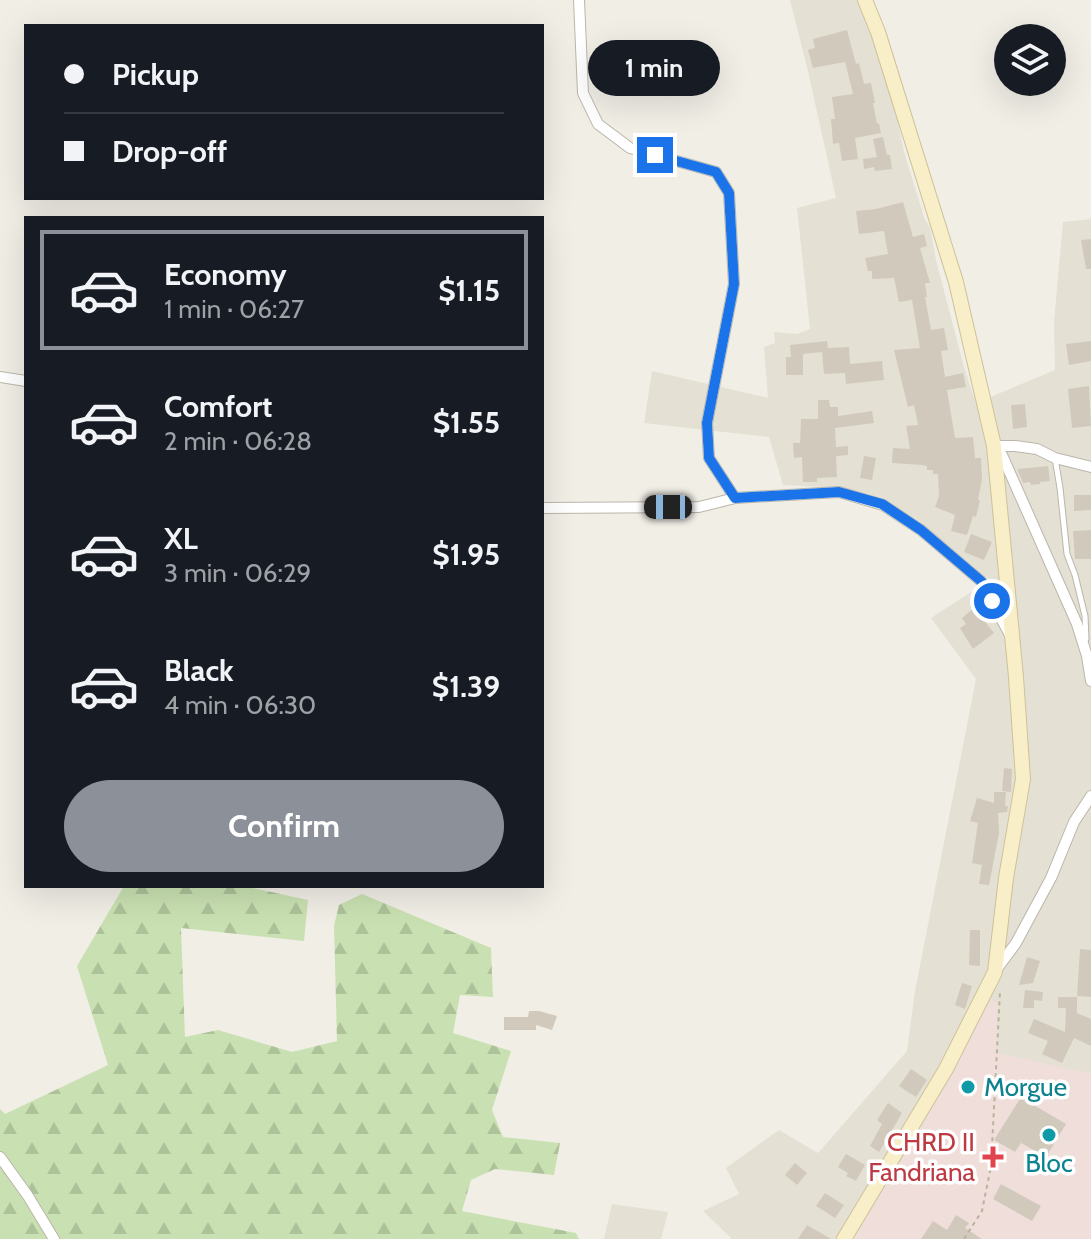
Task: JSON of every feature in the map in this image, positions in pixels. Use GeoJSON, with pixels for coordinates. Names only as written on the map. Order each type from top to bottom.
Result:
{"type":"FeatureCollection","features":[{"type":"Feature","properties":{"kind":"street"},"geometry":{"type":"LineString","coordinates":[[579,0],[583,93],[598,124],[630,148],[716,172],[729,193],[734,284],[707,423],[709,458],[735,498]]}},
{"type":"Feature","properties":{"kind":"street"},"geometry":{"type":"LineString","coordinates":[[865,0],[878,32],[956,282],[994,446],[1023,779],[1006,878],[995,972]]}},
{"type":"Feature","properties":{"kind":"street"},"geometry":{"type":"LineString","coordinates":[[0,377],[24,381]]}},
{"type":"Feature","properties":{"kind":"street"},"geometry":{"type":"LineString","coordinates":[[994,446],[1037,449],[1055,458],[1091,467]]}},
{"type":"Feature","properties":{"kind":"street"},"geometry":{"type":"LineString","coordinates":[[994,446],[1002,455],[1077,624],[1091,681]]}},
{"type":"Feature","properties":{"kind":"street"},"geometry":{"type":"LineString","coordinates":[[544,508],[699,507],[735,498],[839,492],[883,505],[921,530],[981,581],[1013,642]]}},
{"type":"Feature","properties":{"kind":"street"},"geometry":{"type":"LineString","coordinates":[[844,1239],[946,1069],[995,972],[1016,943],[1051,878],[1074,822],[1091,796]]}},
{"type":"Feature","properties":{"kind":"street"},"geometry":{"type":"LineString","coordinates":[[0,1157],[54,1239]]}},
{"type":"Feature","properties":{"kind":"lane"},"geometry":{"type":"LineString","coordinates":[[1055,458],[1067,554],[1085,616],[1087,656]]}},
{"type":"Feature","properties":{"kind":"path"},"geometry":{"type":"LineString","coordinates":[[964,1239],[982,1211],[991,1166],[1000,983],[995,972]]}},
{"type":"Feature","properties":{"kind":"shaded area"},"geometry":{"type":"Polygon","coordinates":[[[790,0],[873,0],[904,152],[925,220],[930,227],[936,260],[976,403],[1055,370],[1054,322],[1063,222],[1091,219],[1091,1239],[732,1239],[703,1211],[739,1194],[726,1168],[779,1130],[818,1153],[907,1051],[915,991],[976,679],[931,618],[971,592],[996,585],[917,519],[869,494],[842,488],[783,485],[769,437],[644,423],[652,371],[768,398],[764,347],[775,343],[774,332],[797,334],[810,329],[797,208],[836,198],[790,0]]]}},
{"type":"Feature","properties":{"kind":"shaded area","name":"CHRD II Fandriana"},"geometry":{"type":"Polygon","coordinates":[[[990,1001],[997,1002],[998,1053],[1091,1074],[1091,1239],[845,1239],[990,1001]]]}},
{"type":"Feature","properties":{"kind":"shaded area"},"geometry":{"type":"Polygon","coordinates":[[[612,1204],[668,1212],[661,1239],[604,1239],[612,1204]]]}},
{"type":"Feature","properties":{"kind":"green space"},"geometry":{"type":"Polygon","coordinates":[[[123,888],[253,888],[308,900],[304,941],[181,928],[185,1037],[218,1030],[292,1052],[337,1041],[334,926],[339,905],[362,894],[491,948],[493,997],[460,995],[453,1033],[511,1051],[492,1110],[503,1137],[560,1143],[554,1175],[495,1169],[471,1180],[462,1211],[576,1233],[579,1239],[0,1239],[0,1109],[5,1114],[108,1065],[77,966],[123,888]]]}},
{"type":"Feature","properties":{"kind":"building"},"geometry":{"type":"Polygon","coordinates":[[[847,30],[864,84],[871,83],[881,133],[855,138],[858,159],[842,161],[839,143],[833,144],[831,119],[835,119],[832,97],[853,94],[845,62],[813,68],[808,50],[815,48],[813,39],[847,30]]]}},
{"type":"Feature","properties":{"kind":"building"},"geometry":{"type":"Polygon","coordinates":[[[883,137],[892,169],[864,169],[863,159],[877,157],[873,139],[883,137]]]}},
{"type":"Feature","properties":{"kind":"building"},"geometry":{"type":"Polygon","coordinates":[[[903,202],[913,237],[924,234],[927,246],[920,248],[930,283],[925,283],[925,297],[931,330],[944,328],[948,350],[941,351],[945,377],[963,373],[966,387],[947,390],[955,438],[973,437],[975,458],[981,458],[980,501],[967,535],[951,531],[955,515],[935,507],[939,496],[938,474],[927,470],[927,466],[892,463],[893,448],[910,449],[906,426],[918,425],[914,405],[908,407],[894,350],[920,348],[912,300],[899,302],[894,278],[872,279],[872,271],[868,271],[865,258],[888,254],[884,231],[859,234],[856,211],[903,202]]]}},
{"type":"Feature","properties":{"kind":"building"},"geometry":{"type":"Polygon","coordinates":[[[1091,239],[1091,269],[1086,269],[1081,240],[1091,239]]]}},
{"type":"Feature","properties":{"kind":"building"},"geometry":{"type":"Polygon","coordinates":[[[827,341],[828,348],[849,347],[850,364],[882,361],[884,380],[846,384],[845,373],[824,374],[822,352],[803,354],[803,375],[786,375],[786,357],[791,357],[790,345],[827,341]]]}},
{"type":"Feature","properties":{"kind":"building"},"geometry":{"type":"Polygon","coordinates":[[[1091,341],[1091,361],[1069,365],[1066,344],[1091,341]]]}},
{"type":"Feature","properties":{"kind":"building"},"geometry":{"type":"Polygon","coordinates":[[[1089,386],[1091,426],[1072,428],[1068,389],[1089,386]]]}},
{"type":"Feature","properties":{"kind":"building"},"geometry":{"type":"Polygon","coordinates":[[[818,400],[829,400],[830,407],[838,407],[838,416],[872,411],[874,423],[835,428],[836,447],[848,446],[848,455],[836,456],[837,477],[803,482],[802,457],[794,458],[793,443],[800,443],[801,419],[818,419],[818,400]]]}},
{"type":"Feature","properties":{"kind":"building"},"geometry":{"type":"Polygon","coordinates":[[[1025,404],[1027,427],[1013,429],[1011,405],[1025,404]]]}},
{"type":"Feature","properties":{"kind":"building"},"geometry":{"type":"Polygon","coordinates":[[[864,456],[876,458],[872,480],[860,478],[864,456]]]}},
{"type":"Feature","properties":{"kind":"building"},"geometry":{"type":"Polygon","coordinates":[[[1048,466],[1050,481],[1040,484],[1023,483],[1018,471],[1018,469],[1048,466]]]}},
{"type":"Feature","properties":{"kind":"building"},"geometry":{"type":"Polygon","coordinates":[[[1074,495],[1091,495],[1091,510],[1074,511],[1074,495]]]}},
{"type":"Feature","properties":{"kind":"building"},"geometry":{"type":"Polygon","coordinates":[[[1091,530],[1091,559],[1075,559],[1073,531],[1091,530]]]}},
{"type":"Feature","properties":{"kind":"building"},"geometry":{"type":"Polygon","coordinates":[[[971,534],[992,542],[984,560],[964,552],[971,534]]]}},
{"type":"Feature","properties":{"kind":"building"},"geometry":{"type":"Polygon","coordinates":[[[974,608],[994,633],[973,649],[960,628],[966,624],[962,618],[974,608]]]}},
{"type":"Feature","properties":{"kind":"building"},"geometry":{"type":"Polygon","coordinates":[[[1004,768],[1012,769],[1011,792],[1002,791],[1004,768]]]}},
{"type":"Feature","properties":{"kind":"building"},"geometry":{"type":"Polygon","coordinates":[[[994,792],[1006,792],[1005,806],[1008,806],[1007,812],[998,813],[999,833],[989,885],[979,884],[982,865],[972,863],[978,823],[970,821],[977,798],[994,803],[994,792]]]}},
{"type":"Feature","properties":{"kind":"building"},"geometry":{"type":"Polygon","coordinates":[[[970,930],[980,930],[980,966],[969,965],[970,930]]]}},
{"type":"Feature","properties":{"kind":"building"},"geometry":{"type":"Polygon","coordinates":[[[1080,949],[1091,950],[1091,997],[1077,996],[1080,949]]]}},
{"type":"Feature","properties":{"kind":"building"},"geometry":{"type":"Polygon","coordinates":[[[1027,957],[1040,961],[1033,983],[1019,985],[1027,957]]]}},
{"type":"Feature","properties":{"kind":"building"},"geometry":{"type":"Polygon","coordinates":[[[962,983],[972,986],[965,1009],[955,1005],[962,983]]]}},
{"type":"Feature","properties":{"kind":"building"},"geometry":{"type":"Polygon","coordinates":[[[1025,990],[1043,992],[1042,1001],[1034,1000],[1034,1008],[1023,1008],[1025,990]]]}},
{"type":"Feature","properties":{"kind":"building"},"geometry":{"type":"Polygon","coordinates":[[[1058,997],[1077,997],[1077,1013],[1091,1019],[1091,1046],[1074,1038],[1062,1063],[1042,1054],[1048,1041],[1028,1033],[1034,1019],[1065,1032],[1066,1008],[1058,1008],[1058,997]]]}},
{"type":"Feature","properties":{"kind":"building"},"geometry":{"type":"Polygon","coordinates":[[[529,1011],[557,1016],[552,1030],[536,1025],[536,1030],[504,1030],[504,1017],[528,1017],[529,1011]]]}},
{"type":"Feature","properties":{"kind":"building"},"geometry":{"type":"Polygon","coordinates":[[[911,1069],[927,1080],[916,1097],[899,1086],[911,1069]]]}},
{"type":"Feature","properties":{"kind":"building"},"geometry":{"type":"Polygon","coordinates":[[[1028,1086],[1039,1092],[1032,1104],[1066,1124],[1046,1157],[1021,1143],[1015,1152],[994,1140],[1028,1086]]]}},
{"type":"Feature","properties":{"kind":"building"},"geometry":{"type":"Polygon","coordinates":[[[888,1103],[902,1113],[879,1152],[870,1146],[882,1124],[877,1120],[888,1103]]]}},
{"type":"Feature","properties":{"kind":"building"},"geometry":{"type":"Polygon","coordinates":[[[846,1154],[865,1165],[856,1181],[838,1167],[846,1154]]]}},
{"type":"Feature","properties":{"kind":"building"},"geometry":{"type":"Polygon","coordinates":[[[795,1163],[807,1173],[797,1185],[785,1175],[795,1163]]]}},
{"type":"Feature","properties":{"kind":"building"},"geometry":{"type":"Polygon","coordinates":[[[1001,1184],[1041,1206],[1032,1221],[993,1199],[1001,1184]]]}},
{"type":"Feature","properties":{"kind":"building"},"geometry":{"type":"Polygon","coordinates":[[[825,1193],[844,1205],[835,1218],[816,1206],[825,1193]]]}},
{"type":"Feature","properties":{"kind":"building"},"geometry":{"type":"Polygon","coordinates":[[[956,1215],[969,1223],[965,1228],[982,1239],[921,1239],[933,1221],[947,1230],[956,1215]]]}},
{"type":"Feature","properties":{"kind":"building"},"geometry":{"type":"Polygon","coordinates":[[[807,1225],[831,1239],[798,1239],[807,1225]]]}},
{"type":"Feature","properties":{"kind":"place","name":"Morgue"},"geometry":{"type":"Point","coordinates":[968,1087]}},
{"type":"Feature","properties":{"kind":"place","name":"Bloc"},"geometry":{"type":"Point","coordinates":[1049,1135]}},
{"type":"Feature","properties":{"kind":"place","name":"CHRD II Fandriana"},"geometry":{"type":"Point","coordinates":[993,1157]}},
{"type":"Feature","properties":{"kind":"route"},"geometry":{"type":"LineString","coordinates":[[655,155],[716,172],[729,193],[734,284],[707,423],[709,458],[735,498],[839,492],[882,504],[921,530],[981,581],[992,601]]}}]}
